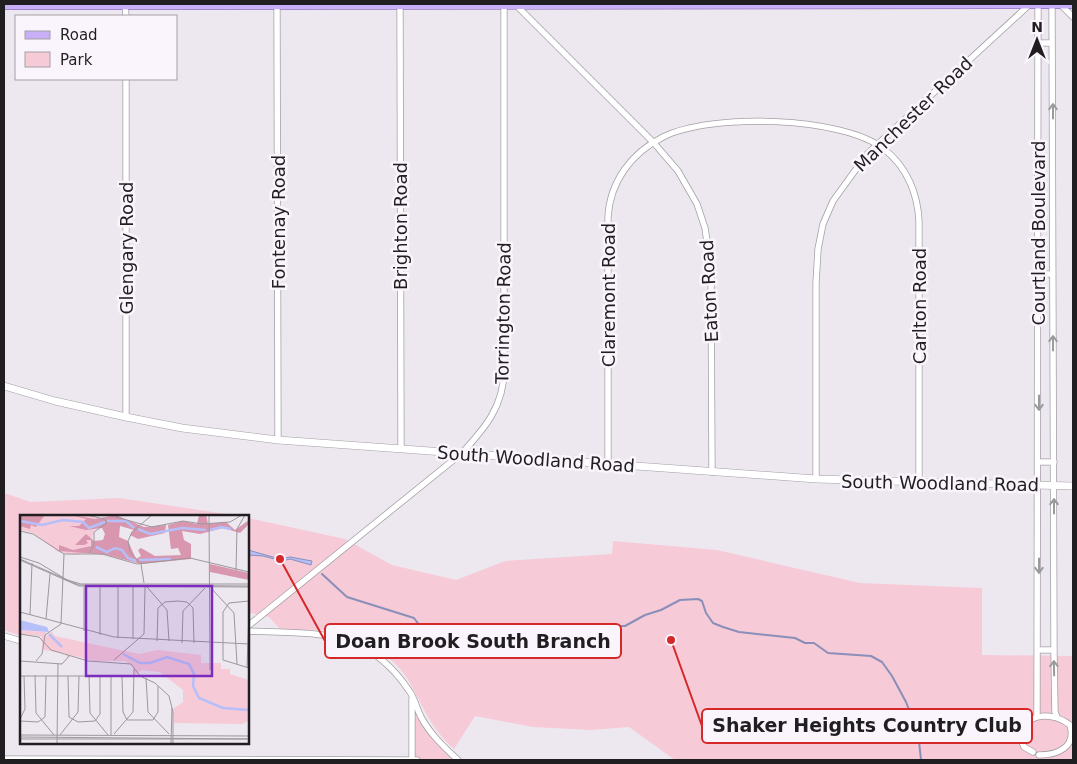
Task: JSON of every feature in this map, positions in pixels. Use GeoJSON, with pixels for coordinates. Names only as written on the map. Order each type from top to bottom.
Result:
{"type":"FeatureCollection","features":[{"type":"Feature","properties":{"kind":"main road"},"geometry":{"type":"LineString","coordinates":[[4,5],[1073,4]]}},
{"type":"Feature","properties":{"kind":"street","name":"Brighton Road"},"geometry":{"type":"LineString","coordinates":[[400,4],[401,448]]}},
{"type":"Feature","properties":{"kind":"street","name":"Torrington Road"},"geometry":{"type":"LineString","coordinates":[[249,625],[462,453],[489,422],[501,395],[504,379],[504,4]]}},
{"type":"Feature","properties":{"kind":"street","name":"Eaton Road"},"geometry":{"type":"LineString","coordinates":[[515,4],[654,142],[678,171],[692,193],[708,241],[712,284],[712,472]]}},
{"type":"Feature","properties":{"kind":"street","name":"Courtland Boulevard"},"geometry":{"type":"LineString","coordinates":[[1035,4],[1038,43],[1039,650],[1037,717]]}},
{"type":"Feature","properties":{"kind":"street","name":"Manchester Road"},"geometry":{"type":"LineString","coordinates":[[816,479],[816,283],[820,236],[827,214],[840,190],[858,164],[877,144],[1035,4]]}},
{"type":"Feature","properties":{"kind":"street","name":"Courtland Boulevard"},"geometry":{"type":"LineString","coordinates":[[1055,4],[1052,43],[1054,650],[1055,712],[1057,717]]}},
{"type":"Feature","properties":{"kind":"street"},"geometry":{"type":"LineString","coordinates":[[1055,4],[1073,17]]}},
{"type":"Feature","properties":{"kind":"street","name":"Fontenay Road"},"geometry":{"type":"LineString","coordinates":[[277,5],[278,440]]}},
{"type":"Feature","properties":{"kind":"street"},"geometry":{"type":"LineString","coordinates":[[1038,43],[1052,43]]}},
{"type":"Feature","properties":{"kind":"street","name":"Glengary Road"},"geometry":{"type":"LineString","coordinates":[[126,80],[126,417]]}},
{"type":"Feature","properties":{"kind":"street","name":"Claremont Road"},"geometry":{"type":"LineString","coordinates":[[608,464],[608,207],[620,176],[632,161],[654,142],[672,133],[691,128],[769,122],[842,130],[862,136],[877,144]]}},
{"type":"Feature","properties":{"kind":"street","name":"Carlton Road"},"geometry":{"type":"LineString","coordinates":[[877,144],[891,156],[910,180],[918,214],[919,483]]}},
{"type":"Feature","properties":{"kind":"street"},"geometry":{"type":"LineString","coordinates":[[1038,274],[1053,274]]}},
{"type":"Feature","properties":{"kind":"street","name":"South Woodland Road"},"geometry":{"type":"LineString","coordinates":[[4,386],[55,402],[126,417],[182,428],[278,440],[816,479],[1073,486]]}},
{"type":"Feature","properties":{"kind":"street"},"geometry":{"type":"LineString","coordinates":[[1039,462],[1054,462]]}},
{"type":"Feature","properties":{"kind":"street"},"geometry":{"type":"LineString","coordinates":[[249,631],[321,634],[343,638],[364,646],[382,658],[412,694],[421,717],[440,743],[458,760]]}},
{"type":"Feature","properties":{"kind":"street"},"geometry":{"type":"LineString","coordinates":[[4,636],[20,641]]}},
{"type":"Feature","properties":{"kind":"street"},"geometry":{"type":"LineString","coordinates":[[1039,650],[1054,650]]}},
{"type":"Feature","properties":{"kind":"street"},"geometry":{"type":"LineString","coordinates":[[412,694],[412,760]]}},
{"type":"Feature","properties":{"kind":"street"},"geometry":{"type":"LineString","coordinates":[[1037,717],[1057,717],[1070,726],[1072,731],[1071,742],[1068,747],[1057,753],[1036,753],[1024,747],[1020,736],[1025,725],[1037,717]]}},
{"type":"Feature","properties":{"kind":"street"},"geometry":{"type":"LineString","coordinates":[[4,760],[418,760]]}},
{"type":"Feature","properties":{"kind":"green space"},"geometry":{"type":"Polygon","coordinates":[[[4,493],[31,502],[119,498],[233,515],[20,515],[20,636],[4,630],[4,493]]]}},
{"type":"Feature","properties":{"kind":"green space"},"geometry":{"type":"Polygon","coordinates":[[[249,518],[345,539],[392,565],[456,580],[505,561],[612,554],[613,541],[717,550],[860,583],[982,588],[982,655],[1073,656],[1073,760],[675,760],[629,727],[591,730],[533,727],[475,716],[454,749],[434,727],[403,672],[394,662],[372,646],[334,632],[279,628],[269,617],[251,613],[249,614],[249,518]]]}},
{"type":"Feature","properties":{"kind":"green space"},"geometry":{"type":"Polygon","coordinates":[[[412,694],[421,717],[458,760],[412,760],[412,694]]]}},
{"type":"Feature","properties":{"kind":"water"},"geometry":{"type":"Polygon","coordinates":[[[249,550],[280,559],[290,557],[312,561],[311,565],[290,559],[282,561],[263,556],[249,555],[249,550]]]}},
{"type":"Feature","properties":{"kind":"waterway"},"geometry":{"type":"LineString","coordinates":[[322,574],[347,597],[414,618],[429,638],[442,649],[470,655],[494,648],[514,653],[549,655],[568,647],[593,631],[612,626],[625,626],[680,600],[698,599],[702,601],[706,613],[713,623],[723,627],[739,632],[795,638],[805,643],[814,643],[828,653],[871,656],[882,662],[906,702],[918,732],[921,760]]}},
{"type":"Feature","properties":{"kind":"place","name":"Doan Brook South Branch"},"geometry":{"type":"Point","coordinates":[280,559]}},
{"type":"Feature","properties":{"kind":"place","name":"Shaker Heights Country Club"},"geometry":{"type":"Point","coordinates":[671,640]}}]}
